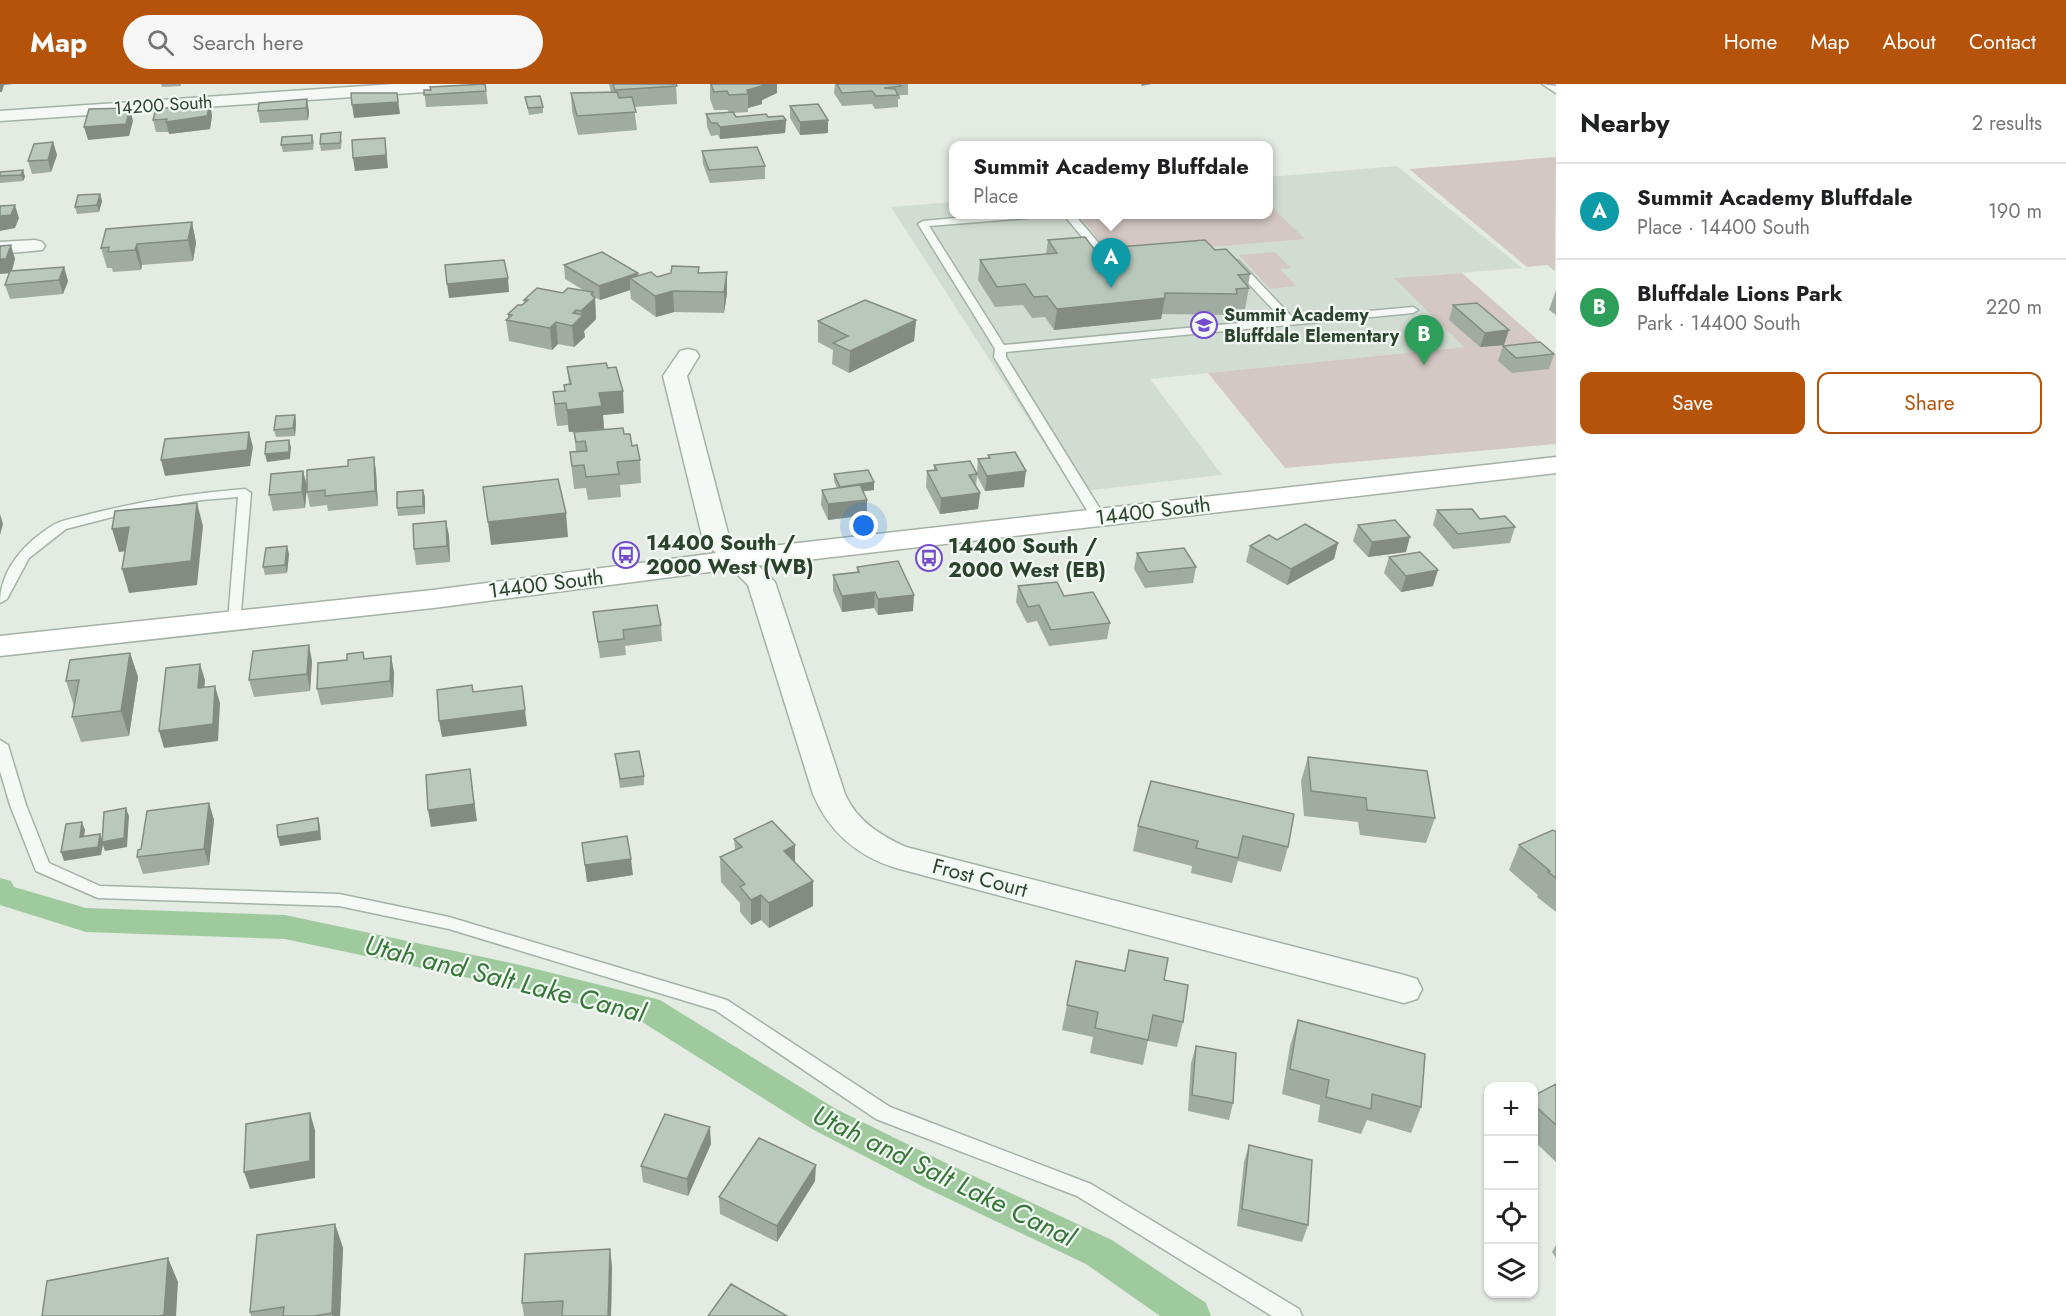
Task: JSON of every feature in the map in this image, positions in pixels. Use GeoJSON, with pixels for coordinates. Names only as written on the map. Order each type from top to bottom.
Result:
{"type":"FeatureCollection","features":[{"type":"Feature","properties":{"kind":"main road","name":"14400 South"},"geometry":{"type":"LineString","coordinates":[[0,646],[235,621],[737,559],[1556,465]]}},
{"type":"Feature","properties":{"kind":"street","name":"14200 South"},"geometry":{"type":"LineString","coordinates":[[0,116],[469,84]]}},
{"type":"Feature","properties":{"kind":"street"},"geometry":{"type":"LineString","coordinates":[[0,248],[35,246]]}},
{"type":"Feature","properties":{"kind":"street","name":"Frost Court"},"geometry":{"type":"LineString","coordinates":[[688,356],[675,376],[716,540],[761,582],[836,813],[851,830],[871,844],[896,856],[1404,989]]}},
{"type":"Feature","properties":{"kind":"lane"},"geometry":{"type":"LineString","coordinates":[[1546,84],[1556,90]]}},
{"type":"Feature","properties":{"kind":"lane"},"geometry":{"type":"LineString","coordinates":[[981,219],[923,224],[1001,349],[1000,357],[1098,518]]}},
{"type":"Feature","properties":{"kind":"lane"},"geometry":{"type":"LineString","coordinates":[[1072,219],[1103,255],[1117,259],[1128,258]]}},
{"type":"Feature","properties":{"kind":"lane"},"geometry":{"type":"LineString","coordinates":[[1225,252],[1291,322]]}},
{"type":"Feature","properties":{"kind":"lane"},"geometry":{"type":"LineString","coordinates":[[1001,349],[1413,310]]}},
{"type":"Feature","properties":{"kind":"lane"},"geometry":{"type":"LineString","coordinates":[[0,599],[23,556],[61,526],[127,509],[202,496],[245,493],[235,621]]}},
{"type":"Feature","properties":{"kind":"lane"},"geometry":{"type":"LineString","coordinates":[[0,745],[18,805],[42,867],[88,888],[98,892],[339,900],[449,923],[721,1005],[883,1113],[1084,1190],[1291,1316]]}},
{"type":"Feature","properties":{"kind":"shaded area"},"geometry":{"type":"Polygon","coordinates":[[[1556,157],[1555,271],[1547,265],[1527,267],[1409,169],[1556,157]]]}},
{"type":"Feature","properties":{"kind":"shaded area","name":"Summit Academy Bluffdale Elementary"},"geometry":{"type":"Polygon","coordinates":[[[1397,166],[1522,268],[1395,278],[1465,347],[1150,379],[1222,475],[1075,492],[891,207],[949,202],[949,219],[1273,219],[1273,177],[1397,166]]]}},
{"type":"Feature","properties":{"kind":"shaded area"},"geometry":{"type":"Polygon","coordinates":[[[1273,208],[1305,239],[1130,254],[1105,248],[1082,219],[1273,219],[1273,208]]]}},
{"type":"Feature","properties":{"kind":"shaded area"},"geometry":{"type":"Polygon","coordinates":[[[1275,252],[1291,268],[1280,269],[1296,286],[1270,289],[1239,255],[1275,252]]]}},
{"type":"Feature","properties":{"kind":"shaded area"},"geometry":{"type":"Polygon","coordinates":[[[1462,273],[1556,356],[1556,444],[1285,468],[1208,373],[1464,347],[1394,278],[1462,273]]]}},
{"type":"Feature","properties":{"kind":"building"},"geometry":{"type":"Polygon","coordinates":[[[485,84],[486,91],[424,95],[424,90],[431,90],[430,87],[485,84]]]}},
{"type":"Feature","properties":{"kind":"building"},"geometry":{"type":"Polygon","coordinates":[[[613,84],[676,84],[677,86],[615,90],[613,84]]]}},
{"type":"Feature","properties":{"kind":"building"},"geometry":{"type":"Polygon","coordinates":[[[711,84],[761,84],[762,86],[747,90],[748,94],[729,95],[727,91],[714,92],[711,84]]]}},
{"type":"Feature","properties":{"kind":"building"},"geometry":{"type":"Polygon","coordinates":[[[837,84],[899,84],[901,86],[884,88],[895,89],[898,95],[876,96],[872,91],[842,93],[837,84]]]}},
{"type":"Feature","properties":{"kind":"building"},"geometry":{"type":"Polygon","coordinates":[[[617,92],[619,98],[632,97],[636,112],[577,116],[571,93],[617,92]]]}},
{"type":"Feature","properties":{"kind":"building"},"geometry":{"type":"Polygon","coordinates":[[[351,93],[397,93],[398,102],[352,105],[351,93]]]}},
{"type":"Feature","properties":{"kind":"building"},"geometry":{"type":"Polygon","coordinates":[[[540,96],[543,107],[528,108],[525,97],[540,96]]]}},
{"type":"Feature","properties":{"kind":"building"},"geometry":{"type":"Polygon","coordinates":[[[307,99],[306,108],[258,111],[259,103],[307,99]]]}},
{"type":"Feature","properties":{"kind":"building"},"geometry":{"type":"Polygon","coordinates":[[[210,104],[207,116],[166,122],[167,119],[153,120],[156,109],[210,104]]]}},
{"type":"Feature","properties":{"kind":"building"},"geometry":{"type":"Polygon","coordinates":[[[818,104],[828,120],[800,122],[790,106],[818,104]]]}},
{"type":"Feature","properties":{"kind":"building"},"geometry":{"type":"Polygon","coordinates":[[[130,108],[126,124],[84,127],[89,109],[130,108]]]}},
{"type":"Feature","properties":{"kind":"building"},"geometry":{"type":"Polygon","coordinates":[[[733,112],[736,117],[766,114],[768,117],[783,116],[786,120],[720,127],[717,123],[711,123],[706,114],[733,112]]]}},
{"type":"Feature","properties":{"kind":"building"},"geometry":{"type":"Polygon","coordinates":[[[341,132],[340,143],[320,144],[321,134],[341,132]]]}},
{"type":"Feature","properties":{"kind":"building"},"geometry":{"type":"Polygon","coordinates":[[[312,135],[312,143],[281,145],[282,137],[312,135]]]}},
{"type":"Feature","properties":{"kind":"building"},"geometry":{"type":"Polygon","coordinates":[[[385,138],[386,155],[353,158],[352,140],[385,138]]]}},
{"type":"Feature","properties":{"kind":"building"},"geometry":{"type":"Polygon","coordinates":[[[53,142],[48,160],[28,161],[34,144],[53,142]]]}},
{"type":"Feature","properties":{"kind":"building"},"geometry":{"type":"Polygon","coordinates":[[[757,147],[765,166],[709,170],[702,151],[757,147]]]}},
{"type":"Feature","properties":{"kind":"building"},"geometry":{"type":"Polygon","coordinates":[[[23,170],[21,175],[0,176],[0,172],[23,170]]]}},
{"type":"Feature","properties":{"kind":"building"},"geometry":{"type":"Polygon","coordinates":[[[100,194],[97,205],[75,207],[78,195],[100,194]]]}},
{"type":"Feature","properties":{"kind":"building"},"geometry":{"type":"Polygon","coordinates":[[[15,205],[11,215],[0,216],[0,206],[15,205]]]}},
{"type":"Feature","properties":{"kind":"building"},"geometry":{"type":"Polygon","coordinates":[[[192,222],[188,240],[137,244],[135,250],[108,252],[109,247],[101,248],[106,229],[192,222]]]}},
{"type":"Feature","properties":{"kind":"building"},"geometry":{"type":"Polygon","coordinates":[[[1085,237],[1094,249],[1205,240],[1215,250],[1226,249],[1250,274],[1238,275],[1249,288],[1236,289],[1237,294],[1165,293],[1165,298],[1057,309],[1047,296],[1034,297],[1025,284],[997,287],[980,260],[1057,253],[1048,240],[1085,237]]]}},
{"type":"Feature","properties":{"kind":"building"},"geometry":{"type":"Polygon","coordinates":[[[11,245],[6,259],[0,259],[0,246],[11,245]]]}},
{"type":"Feature","properties":{"kind":"building"},"geometry":{"type":"Polygon","coordinates":[[[602,252],[638,273],[599,286],[564,265],[602,252]]]}},
{"type":"Feature","properties":{"kind":"building"},"geometry":{"type":"Polygon","coordinates":[[[504,260],[508,278],[447,284],[445,265],[504,260]]]}},
{"type":"Feature","properties":{"kind":"building"},"geometry":{"type":"Polygon","coordinates":[[[672,266],[699,267],[698,273],[727,272],[724,292],[673,291],[655,296],[630,278],[651,272],[657,277],[671,273],[672,266]]]}},
{"type":"Feature","properties":{"kind":"building"},"geometry":{"type":"Polygon","coordinates":[[[64,267],[59,280],[5,285],[10,271],[64,267]]]}},
{"type":"Feature","properties":{"kind":"building"},"geometry":{"type":"Polygon","coordinates":[[[537,288],[563,293],[568,288],[593,292],[591,294],[595,298],[581,311],[576,310],[573,313],[583,315],[572,326],[556,322],[550,328],[506,320],[512,315],[508,314],[528,300],[524,300],[537,288]]]}},
{"type":"Feature","properties":{"kind":"building"},"geometry":{"type":"Polygon","coordinates":[[[865,300],[916,320],[850,351],[833,343],[848,336],[818,321],[865,300]]]}},
{"type":"Feature","properties":{"kind":"building"},"geometry":{"type":"Polygon","coordinates":[[[1477,303],[1509,330],[1485,333],[1453,305],[1477,303]]]}},
{"type":"Feature","properties":{"kind":"building"},"geometry":{"type":"Polygon","coordinates":[[[1540,342],[1554,354],[1516,358],[1503,346],[1540,342]]]}},
{"type":"Feature","properties":{"kind":"building"},"geometry":{"type":"Polygon","coordinates":[[[606,363],[608,368],[616,367],[623,391],[599,393],[602,406],[567,410],[566,403],[555,404],[553,392],[565,391],[564,385],[571,384],[567,367],[606,363]]]}},
{"type":"Feature","properties":{"kind":"building"},"geometry":{"type":"Polygon","coordinates":[[[295,415],[293,428],[274,430],[276,416],[295,415]]]}},
{"type":"Feature","properties":{"kind":"building"},"geometry":{"type":"Polygon","coordinates":[[[623,428],[624,434],[630,434],[632,446],[637,445],[640,460],[617,462],[619,474],[586,477],[584,465],[572,466],[570,452],[587,451],[585,441],[576,442],[574,432],[623,428]]]}},
{"type":"Feature","properties":{"kind":"building"},"geometry":{"type":"Polygon","coordinates":[[[249,432],[247,450],[161,460],[165,439],[249,432]]]}},
{"type":"Feature","properties":{"kind":"building"},"geometry":{"type":"Polygon","coordinates":[[[289,440],[289,452],[265,454],[266,442],[289,440]]]}},
{"type":"Feature","properties":{"kind":"building"},"geometry":{"type":"Polygon","coordinates":[[[1015,452],[1026,471],[987,476],[978,459],[990,458],[988,455],[1015,452]]]}},
{"type":"Feature","properties":{"kind":"building"},"geometry":{"type":"Polygon","coordinates":[[[374,457],[375,491],[325,496],[325,490],[307,492],[307,470],[348,466],[348,460],[374,457]]]}},
{"type":"Feature","properties":{"kind":"building"},"geometry":{"type":"Polygon","coordinates":[[[970,461],[977,474],[969,475],[980,493],[941,498],[927,471],[937,470],[934,465],[970,461]]]}},
{"type":"Feature","properties":{"kind":"building"},"geometry":{"type":"Polygon","coordinates":[[[868,470],[874,482],[840,487],[834,474],[868,470]]]}},
{"type":"Feature","properties":{"kind":"building"},"geometry":{"type":"Polygon","coordinates":[[[303,471],[302,492],[269,495],[271,474],[303,471]]]}},
{"type":"Feature","properties":{"kind":"building"},"geometry":{"type":"Polygon","coordinates":[[[558,479],[566,513],[488,522],[483,487],[558,479]]]}},
{"type":"Feature","properties":{"kind":"building"},"geometry":{"type":"Polygon","coordinates":[[[860,485],[867,500],[828,504],[822,490],[860,485]]]}},
{"type":"Feature","properties":{"kind":"building"},"geometry":{"type":"Polygon","coordinates":[[[423,490],[423,506],[397,508],[397,492],[423,490]]]}},
{"type":"Feature","properties":{"kind":"building"},"geometry":{"type":"Polygon","coordinates":[[[197,503],[191,561],[122,569],[129,527],[112,529],[115,511],[197,503]]]}},
{"type":"Feature","properties":{"kind":"building"},"geometry":{"type":"Polygon","coordinates":[[[1472,509],[1480,519],[1505,516],[1515,527],[1458,534],[1437,510],[1472,509]]]}},
{"type":"Feature","properties":{"kind":"building"},"geometry":{"type":"Polygon","coordinates":[[[1395,520],[1410,537],[1372,542],[1358,525],[1395,520]]]}},
{"type":"Feature","properties":{"kind":"building"},"geometry":{"type":"Polygon","coordinates":[[[446,521],[447,546],[414,549],[413,524],[446,521]]]}},
{"type":"Feature","properties":{"kind":"building"},"geometry":{"type":"Polygon","coordinates":[[[1305,524],[1338,543],[1291,569],[1250,546],[1269,535],[1277,540],[1305,524]]]}},
{"type":"Feature","properties":{"kind":"building"},"geometry":{"type":"Polygon","coordinates":[[[287,546],[285,565],[263,567],[266,548],[287,546]]]}},
{"type":"Feature","properties":{"kind":"building"},"geometry":{"type":"Polygon","coordinates":[[[1184,548],[1196,567],[1148,572],[1137,553],[1184,548]]]}},
{"type":"Feature","properties":{"kind":"building"},"geometry":{"type":"Polygon","coordinates":[[[1420,552],[1438,570],[1406,576],[1389,557],[1420,552]]]}},
{"type":"Feature","properties":{"kind":"building"},"geometry":{"type":"Polygon","coordinates":[[[898,561],[914,595],[878,599],[875,592],[842,596],[833,575],[859,572],[857,567],[898,561]]]}},
{"type":"Feature","properties":{"kind":"building"},"geometry":{"type":"Polygon","coordinates":[[[1057,582],[1064,596],[1093,592],[1110,623],[1051,630],[1039,605],[1028,607],[1018,586],[1057,582]]]}},
{"type":"Feature","properties":{"kind":"building"},"geometry":{"type":"Polygon","coordinates":[[[657,605],[661,625],[623,630],[624,639],[598,642],[593,612],[657,605]]]}},
{"type":"Feature","properties":{"kind":"building"},"geometry":{"type":"Polygon","coordinates":[[[309,645],[307,674],[249,680],[253,651],[309,645]]]}},
{"type":"Feature","properties":{"kind":"building"},"geometry":{"type":"Polygon","coordinates":[[[363,652],[364,659],[391,656],[390,681],[317,689],[318,663],[347,660],[347,654],[363,652]]]}},
{"type":"Feature","properties":{"kind":"building"},"geometry":{"type":"Polygon","coordinates":[[[130,653],[121,711],[72,717],[79,680],[66,681],[70,660],[130,653]]]}},
{"type":"Feature","properties":{"kind":"building"},"geometry":{"type":"Polygon","coordinates":[[[200,664],[198,688],[215,686],[213,724],[159,731],[166,668],[200,664]]]}},
{"type":"Feature","properties":{"kind":"building"},"geometry":{"type":"Polygon","coordinates":[[[472,685],[473,692],[522,686],[525,710],[439,721],[437,690],[472,685]]]}},
{"type":"Feature","properties":{"kind":"building"},"geometry":{"type":"Polygon","coordinates":[[[639,751],[644,776],[620,779],[615,754],[639,751]]]}},
{"type":"Feature","properties":{"kind":"building"},"geometry":{"type":"Polygon","coordinates":[[[1308,757],[1427,771],[1435,818],[1367,810],[1366,798],[1311,791],[1308,757]]]}},
{"type":"Feature","properties":{"kind":"building"},"geometry":{"type":"Polygon","coordinates":[[[470,769],[474,804],[428,810],[426,775],[470,769]]]}},
{"type":"Feature","properties":{"kind":"building"},"geometry":{"type":"Polygon","coordinates":[[[1151,781],[1294,814],[1288,847],[1243,836],[1238,858],[1196,848],[1198,841],[1138,826],[1151,781]]]}},
{"type":"Feature","properties":{"kind":"building"},"geometry":{"type":"Polygon","coordinates":[[[209,803],[204,849],[137,857],[138,850],[141,849],[147,811],[209,803]]]}},
{"type":"Feature","properties":{"kind":"building"},"geometry":{"type":"Polygon","coordinates":[[[126,808],[124,838],[102,842],[104,812],[126,808]]]}},
{"type":"Feature","properties":{"kind":"building"},"geometry":{"type":"Polygon","coordinates":[[[318,818],[319,831],[278,837],[277,825],[318,818]]]}},
{"type":"Feature","properties":{"kind":"building"},"geometry":{"type":"Polygon","coordinates":[[[772,821],[795,845],[784,851],[813,881],[769,903],[761,895],[751,900],[740,887],[745,884],[720,857],[742,847],[734,839],[772,821]]]}},
{"type":"Feature","properties":{"kind":"building"},"geometry":{"type":"Polygon","coordinates":[[[82,822],[80,837],[100,834],[98,847],[61,852],[66,824],[82,822]]]}},
{"type":"Feature","properties":{"kind":"building"},"geometry":{"type":"Polygon","coordinates":[[[1553,830],[1556,832],[1556,878],[1519,845],[1553,830]]]}},
{"type":"Feature","properties":{"kind":"building"},"geometry":{"type":"Polygon","coordinates":[[[627,836],[631,859],[585,865],[582,843],[627,836]]]}},
{"type":"Feature","properties":{"kind":"building"},"geometry":{"type":"Polygon","coordinates":[[[1129,950],[1168,958],[1164,980],[1188,985],[1183,1022],[1153,1015],[1148,1040],[1095,1028],[1098,1012],[1067,1005],[1076,961],[1125,971],[1129,950]]]}},
{"type":"Feature","properties":{"kind":"building"},"geometry":{"type":"Polygon","coordinates":[[[1298,1020],[1425,1054],[1421,1107],[1372,1094],[1371,1109],[1326,1097],[1329,1080],[1290,1069],[1298,1020]]]}},
{"type":"Feature","properties":{"kind":"building"},"geometry":{"type":"Polygon","coordinates":[[[1196,1046],[1236,1053],[1233,1103],[1192,1095],[1196,1046]]]}},
{"type":"Feature","properties":{"kind":"building"},"geometry":{"type":"Polygon","coordinates":[[[1556,1084],[1556,1125],[1538,1109],[1538,1093],[1556,1084]]]}},
{"type":"Feature","properties":{"kind":"building"},"geometry":{"type":"Polygon","coordinates":[[[310,1113],[310,1161],[244,1172],[246,1124],[310,1113]]]}},
{"type":"Feature","properties":{"kind":"building"},"geometry":{"type":"Polygon","coordinates":[[[665,1114],[710,1127],[687,1179],[641,1166],[665,1114]]]}},
{"type":"Feature","properties":{"kind":"building"},"geometry":{"type":"Polygon","coordinates":[[[759,1138],[816,1165],[777,1226],[719,1197],[759,1138]]]}},
{"type":"Feature","properties":{"kind":"building"},"geometry":{"type":"Polygon","coordinates":[[[1249,1145],[1312,1160],[1308,1225],[1242,1209],[1249,1145]]]}},
{"type":"Feature","properties":{"kind":"building"},"geometry":{"type":"Polygon","coordinates":[[[335,1224],[332,1313],[314,1316],[283,1316],[284,1307],[250,1312],[257,1235],[335,1224]]]}},
{"type":"Feature","properties":{"kind":"building"},"geometry":{"type":"Polygon","coordinates":[[[610,1249],[608,1316],[562,1316],[563,1301],[522,1303],[525,1254],[610,1249]]]}},
{"type":"Feature","properties":{"kind":"building"},"geometry":{"type":"Polygon","coordinates":[[[168,1258],[164,1315],[42,1316],[47,1281],[168,1258]]]}},
{"type":"Feature","properties":{"kind":"building"},"geometry":{"type":"Polygon","coordinates":[[[731,1284],[787,1316],[708,1316],[731,1284]]]}},
{"type":"Feature","properties":{"kind":"waterway","name":"Utah and Salt Lake Canal"},"geometry":{"type":"LineString","coordinates":[[0,889],[3,895],[86,920],[285,927],[520,977],[648,1009],[824,1119],[937,1176],[1099,1252],[1192,1316]]}},
{"type":"Feature","properties":{"kind":"place","name":"Summit Academy Bluffdale"},"geometry":{"type":"Point","coordinates":[1111,288]}},
{"type":"Feature","properties":{"kind":"place","name":"Summit Academy Bluffdale Elementary"},"geometry":{"type":"Point","coordinates":[1204,325]}},
{"type":"Feature","properties":{"kind":"place","name":"Bluffdale Lions Park"},"geometry":{"type":"Point","coordinates":[1424,365]}},
{"type":"Feature","properties":{"kind":"place","name":"14400 South / 2000 West (WB)"},"geometry":{"type":"Point","coordinates":[626,555]}},
{"type":"Feature","properties":{"kind":"place","name":"14400 South / 2000 West (EB)"},"geometry":{"type":"Point","coordinates":[929,558]}}]}
